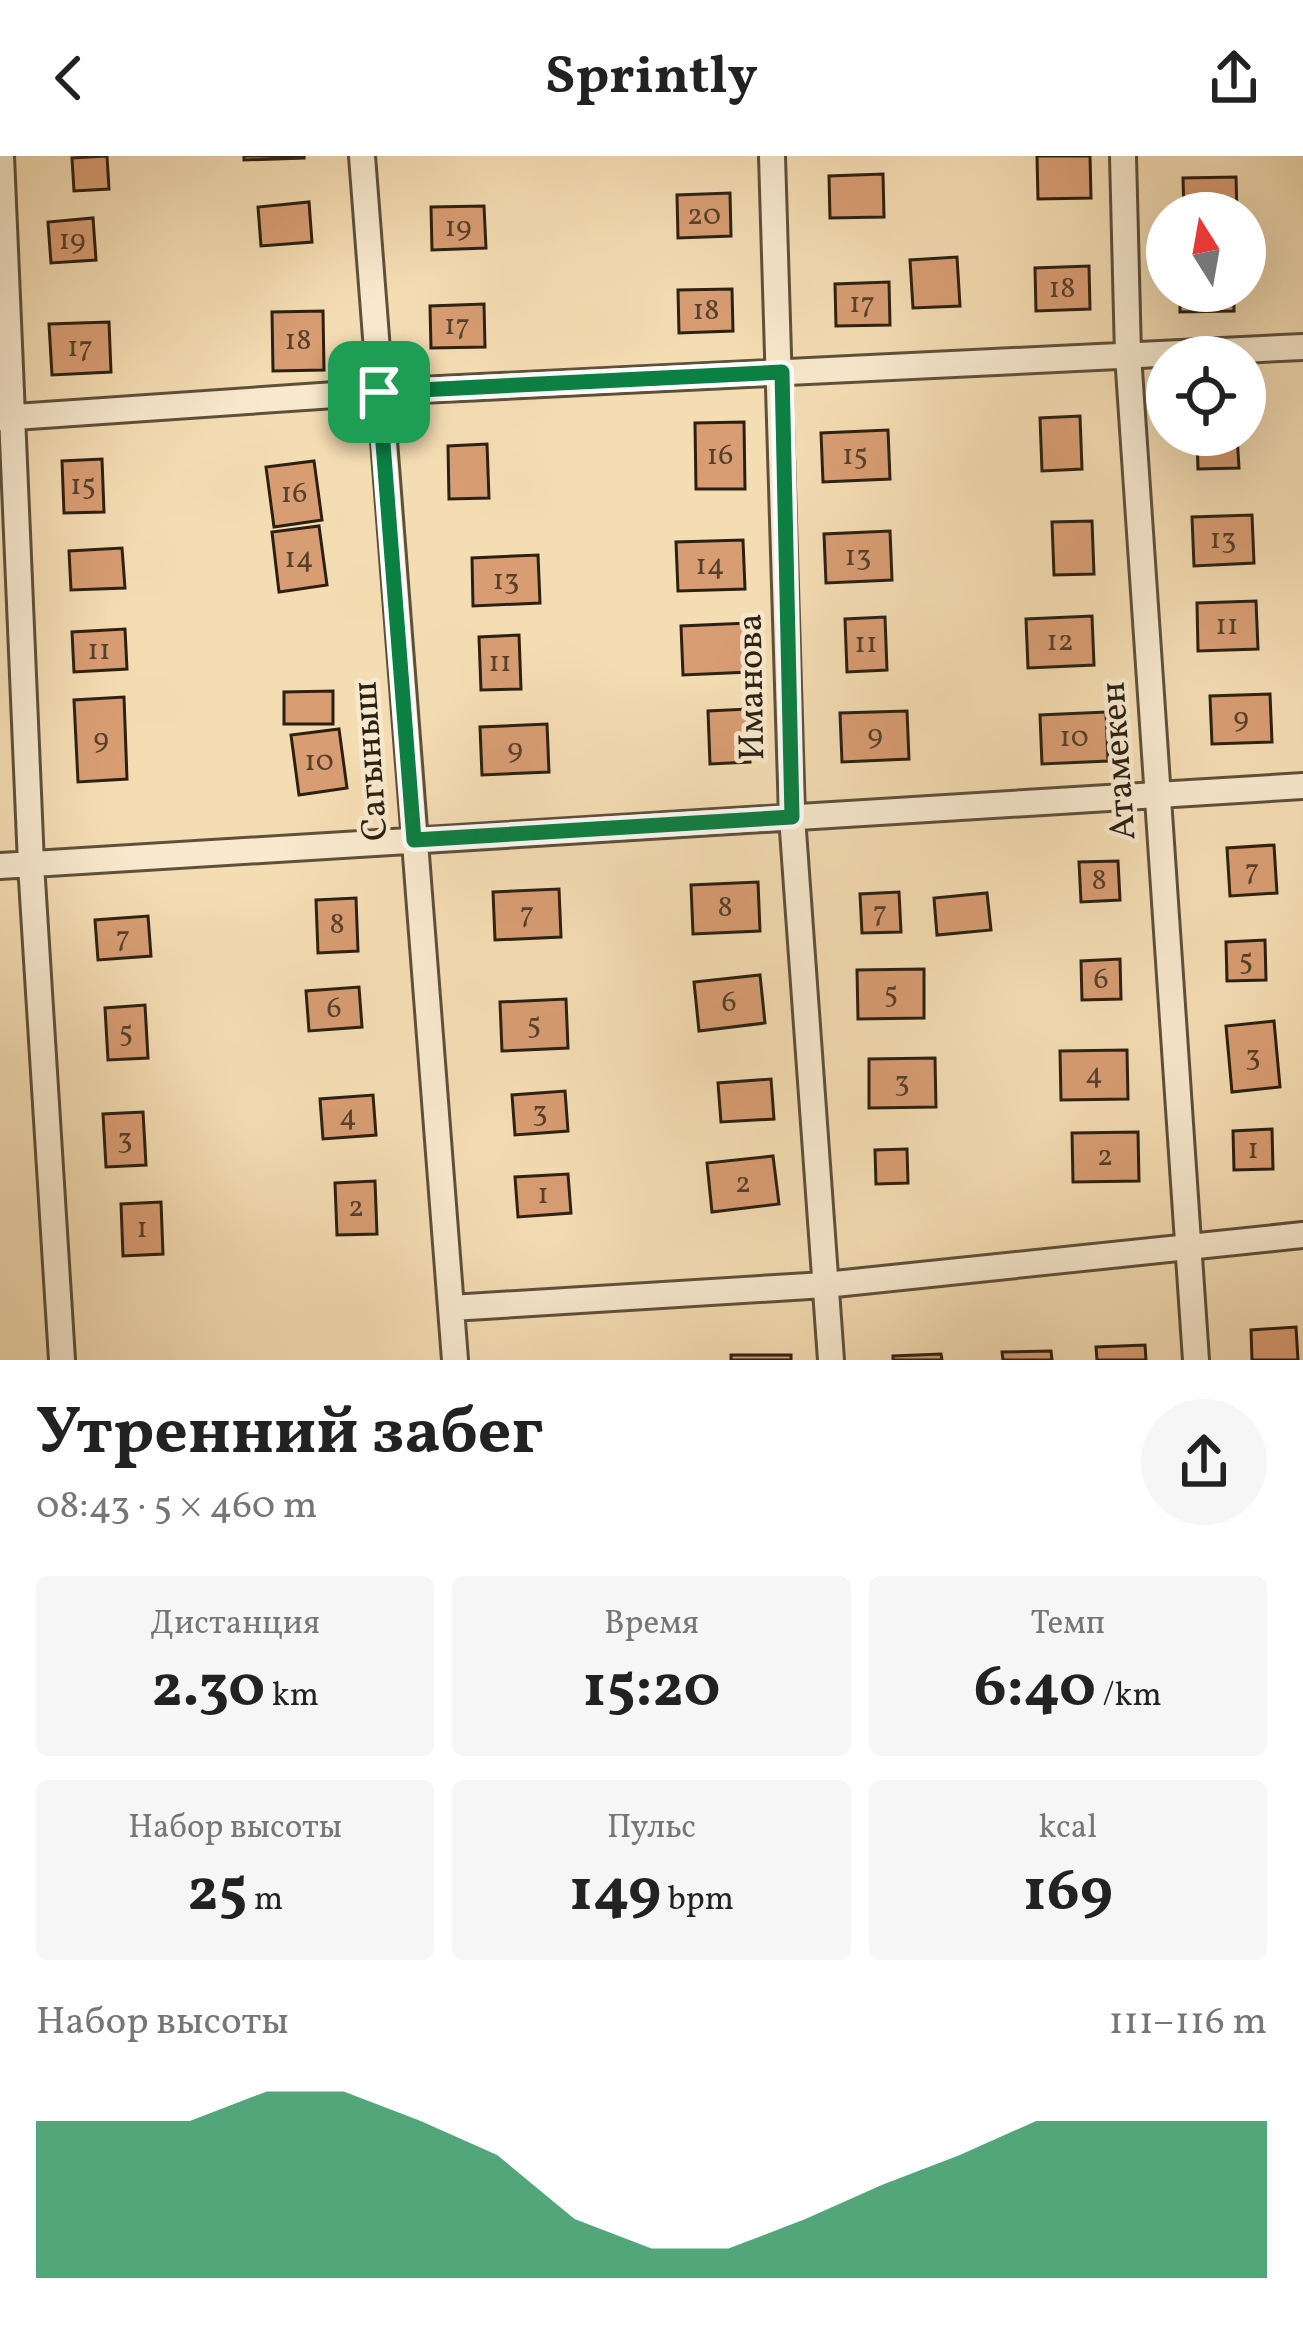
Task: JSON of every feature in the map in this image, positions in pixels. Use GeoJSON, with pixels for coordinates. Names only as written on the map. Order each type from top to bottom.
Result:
{"type":"FeatureCollection","features":[{"type":"Feature","properties":{"kind":"street"},"geometry":{"type":"LineString","coordinates":[[1,156],[5,418],[62,1360]]}},
{"type":"Feature","properties":{"kind":"street","name":"Сагыныш"},"geometry":{"type":"LineString","coordinates":[[362,156],[455,1360]]}},
{"type":"Feature","properties":{"kind":"street","name":"Иманова"},"geometry":{"type":"LineString","coordinates":[[772,156],[792,817],[830,1360]]}},
{"type":"Feature","properties":{"kind":"street","name":"Атамекен"},"geometry":{"type":"LineString","coordinates":[[1123,156],[1128,356],[1196,1360]]}},
{"type":"Feature","properties":{"kind":"street"},"geometry":{"type":"LineString","coordinates":[[5,418],[379,392],[1303,347]]}},
{"type":"Feature","properties":{"kind":"street"},"geometry":{"type":"LineString","coordinates":[[0,866],[1303,786]]}},
{"type":"Feature","properties":{"kind":"street"},"geometry":{"type":"LineString","coordinates":[[451,1307],[825,1285],[1303,1235]]}},
{"type":"Feature","properties":{"kind":"building"},"geometry":{"type":"Polygon","coordinates":[[[107,156],[109,189],[74,191],[72,158],[107,156]]]}},
{"type":"Feature","properties":{"kind":"building"},"geometry":{"type":"Polygon","coordinates":[[[244,156],[304,156],[304,158],[244,160],[244,156]]]}},
{"type":"Feature","properties":{"kind":"building"},"geometry":{"type":"Polygon","coordinates":[[[1037,156],[1090,156],[1091,198],[1038,199],[1037,156]]]}},
{"type":"Feature","properties":{"kind":"building"},"geometry":{"type":"Polygon","coordinates":[[[883,174],[884,217],[830,218],[829,176],[883,174]]]}},
{"type":"Feature","properties":{"kind":"building"},"geometry":{"type":"Polygon","coordinates":[[[1236,177],[1236,192],[1183,192],[1183,178],[1236,177]]]}},
{"type":"Feature","properties":{"kind":"building"},"geometry":{"type":"Polygon","coordinates":[[[730,193],[731,236],[678,238],[677,195],[730,193]]]}},
{"type":"Feature","properties":{"kind":"building"},"geometry":{"type":"Polygon","coordinates":[[[309,202],[312,242],[261,246],[258,207],[309,202]]]}},
{"type":"Feature","properties":{"kind":"building"},"geometry":{"type":"Polygon","coordinates":[[[484,206],[486,248],[432,250],[431,207],[484,206]]]}},
{"type":"Feature","properties":{"kind":"building"},"geometry":{"type":"Polygon","coordinates":[[[93,218],[96,260],[51,263],[48,222],[93,218]]]}},
{"type":"Feature","properties":{"kind":"building"},"geometry":{"type":"Polygon","coordinates":[[[957,257],[960,306],[913,308],[910,260],[957,257]]]}},
{"type":"Feature","properties":{"kind":"building"},"geometry":{"type":"Polygon","coordinates":[[[1089,266],[1090,309],[1036,311],[1035,268],[1089,266]]]}},
{"type":"Feature","properties":{"kind":"building"},"geometry":{"type":"Polygon","coordinates":[[[889,282],[890,325],[836,326],[835,284],[889,282]]]}},
{"type":"Feature","properties":{"kind":"building"},"geometry":{"type":"Polygon","coordinates":[[[732,289],[733,331],[679,333],[678,290],[732,289]]]}},
{"type":"Feature","properties":{"kind":"building"},"geometry":{"type":"Polygon","coordinates":[[[484,304],[485,347],[431,348],[430,306],[484,304]]]}},
{"type":"Feature","properties":{"kind":"building"},"geometry":{"type":"Polygon","coordinates":[[[323,311],[324,370],[273,371],[272,312],[323,311]]]}},
{"type":"Feature","properties":{"kind":"building"},"geometry":{"type":"Polygon","coordinates":[[[109,322],[111,372],[52,375],[49,324],[109,322]]]}},
{"type":"Feature","properties":{"kind":"building"},"geometry":{"type":"Polygon","coordinates":[[[1080,416],[1082,469],[1042,471],[1040,418],[1080,416]]]}},
{"type":"Feature","properties":{"kind":"building"},"geometry":{"type":"Polygon","coordinates":[[[744,422],[745,489],[696,489],[695,423],[744,422]]]}},
{"type":"Feature","properties":{"kind":"building"},"geometry":{"type":"Polygon","coordinates":[[[888,430],[890,479],[823,482],[821,433],[888,430]]]}},
{"type":"Feature","properties":{"kind":"building"},"geometry":{"type":"Polygon","coordinates":[[[487,444],[489,498],[449,499],[448,446],[487,444]]]}},
{"type":"Feature","properties":{"kind":"building"},"geometry":{"type":"Polygon","coordinates":[[[1198,456],[1238,456],[1239,468],[1198,469],[1198,456]]]}},
{"type":"Feature","properties":{"kind":"building"},"geometry":{"type":"Polygon","coordinates":[[[102,459],[104,512],[64,513],[62,461],[102,459]]]}},
{"type":"Feature","properties":{"kind":"building"},"geometry":{"type":"Polygon","coordinates":[[[314,461],[322,520],[274,527],[266,467],[314,461]]]}},
{"type":"Feature","properties":{"kind":"building"},"geometry":{"type":"Polygon","coordinates":[[[1252,515],[1254,563],[1194,566],[1192,517],[1252,515]]]}},
{"type":"Feature","properties":{"kind":"building"},"geometry":{"type":"Polygon","coordinates":[[[1092,521],[1094,574],[1054,575],[1052,522],[1092,521]]]}},
{"type":"Feature","properties":{"kind":"building"},"geometry":{"type":"Polygon","coordinates":[[[319,526],[327,585],[279,592],[272,532],[319,526]]]}},
{"type":"Feature","properties":{"kind":"building"},"geometry":{"type":"Polygon","coordinates":[[[890,531],[892,580],[826,583],[824,534],[890,531]]]}},
{"type":"Feature","properties":{"kind":"building"},"geometry":{"type":"Polygon","coordinates":[[[743,540],[745,589],[678,591],[676,542],[743,540]]]}},
{"type":"Feature","properties":{"kind":"building"},"geometry":{"type":"Polygon","coordinates":[[[122,548],[125,588],[71,590],[69,551],[122,548]]]}},
{"type":"Feature","properties":{"kind":"building"},"geometry":{"type":"Polygon","coordinates":[[[538,555],[540,603],[473,606],[472,558],[538,555]]]}},
{"type":"Feature","properties":{"kind":"building"},"geometry":{"type":"Polygon","coordinates":[[[1256,601],[1258,649],[1198,651],[1197,603],[1256,601]]]}},
{"type":"Feature","properties":{"kind":"building"},"geometry":{"type":"Polygon","coordinates":[[[1092,616],[1094,665],[1028,668],[1026,619],[1092,616]]]}},
{"type":"Feature","properties":{"kind":"building"},"geometry":{"type":"Polygon","coordinates":[[[885,617],[887,670],[847,672],[845,619],[885,617]]]}},
{"type":"Feature","properties":{"kind":"building"},"geometry":{"type":"Polygon","coordinates":[[[748,623],[750,672],[683,675],[681,626],[748,623]]]}},
{"type":"Feature","properties":{"kind":"building"},"geometry":{"type":"Polygon","coordinates":[[[125,629],[127,669],[74,672],[72,632],[125,629]]]}},
{"type":"Feature","properties":{"kind":"building"},"geometry":{"type":"Polygon","coordinates":[[[519,635],[521,689],[481,690],[479,637],[519,635]]]}},
{"type":"Feature","properties":{"kind":"building"},"geometry":{"type":"Polygon","coordinates":[[[333,691],[333,724],[284,724],[284,692],[333,691]]]}},
{"type":"Feature","properties":{"kind":"building"},"geometry":{"type":"Polygon","coordinates":[[[1270,694],[1272,742],[1212,744],[1210,696],[1270,694]]]}},
{"type":"Feature","properties":{"kind":"building"},"geometry":{"type":"Polygon","coordinates":[[[124,697],[127,779],[78,782],[74,700],[124,697]]]}},
{"type":"Feature","properties":{"kind":"building"},"geometry":{"type":"Polygon","coordinates":[[[748,709],[750,762],[710,764],[708,711],[748,709]]]}},
{"type":"Feature","properties":{"kind":"building"},"geometry":{"type":"Polygon","coordinates":[[[907,711],[909,759],[842,762],[840,713],[907,711]]]}},
{"type":"Feature","properties":{"kind":"building"},"geometry":{"type":"Polygon","coordinates":[[[1106,712],[1108,761],[1042,764],[1040,715],[1106,712]]]}},
{"type":"Feature","properties":{"kind":"building"},"geometry":{"type":"Polygon","coordinates":[[[547,724],[549,772],[482,775],[480,727],[547,724]]]}},
{"type":"Feature","properties":{"kind":"building"},"geometry":{"type":"Polygon","coordinates":[[[339,729],[347,788],[299,795],[291,735],[339,729]]]}},
{"type":"Feature","properties":{"kind":"building"},"geometry":{"type":"Polygon","coordinates":[[[1274,845],[1277,893],[1230,896],[1227,848],[1274,845]]]}},
{"type":"Feature","properties":{"kind":"building"},"geometry":{"type":"Polygon","coordinates":[[[1118,861],[1120,900],[1081,902],[1079,862],[1118,861]]]}},
{"type":"Feature","properties":{"kind":"building"},"geometry":{"type":"Polygon","coordinates":[[[758,882],[760,931],[693,934],[691,885],[758,882]]]}},
{"type":"Feature","properties":{"kind":"building"},"geometry":{"type":"Polygon","coordinates":[[[559,889],[561,937],[495,940],[493,892],[559,889]]]}},
{"type":"Feature","properties":{"kind":"building"},"geometry":{"type":"Polygon","coordinates":[[[899,892],[901,932],[862,933],[860,894],[899,892]]]}},
{"type":"Feature","properties":{"kind":"building"},"geometry":{"type":"Polygon","coordinates":[[[987,893],[991,930],[937,935],[934,898],[987,893]]]}},
{"type":"Feature","properties":{"kind":"building"},"geometry":{"type":"Polygon","coordinates":[[[356,898],[358,951],[318,953],[316,900],[356,898]]]}},
{"type":"Feature","properties":{"kind":"building"},"geometry":{"type":"Polygon","coordinates":[[[148,916],[151,956],[98,960],[95,920],[148,916]]]}},
{"type":"Feature","properties":{"kind":"building"},"geometry":{"type":"Polygon","coordinates":[[[1265,940],[1266,980],[1227,981],[1226,942],[1265,940]]]}},
{"type":"Feature","properties":{"kind":"building"},"geometry":{"type":"Polygon","coordinates":[[[1120,959],[1121,999],[1082,1000],[1081,961],[1120,959]]]}},
{"type":"Feature","properties":{"kind":"building"},"geometry":{"type":"Polygon","coordinates":[[[924,969],[924,1018],[858,1019],[857,970],[924,969]]]}},
{"type":"Feature","properties":{"kind":"building"},"geometry":{"type":"Polygon","coordinates":[[[760,975],[765,1023],[699,1031],[694,982],[760,975]]]}},
{"type":"Feature","properties":{"kind":"building"},"geometry":{"type":"Polygon","coordinates":[[[359,987],[362,1027],[309,1031],[306,991],[359,987]]]}},
{"type":"Feature","properties":{"kind":"building"},"geometry":{"type":"Polygon","coordinates":[[[566,999],[568,1048],[502,1051],[500,1002],[566,999]]]}},
{"type":"Feature","properties":{"kind":"building"},"geometry":{"type":"Polygon","coordinates":[[[145,1005],[148,1058],[108,1060],[105,1008],[145,1005]]]}},
{"type":"Feature","properties":{"kind":"building"},"geometry":{"type":"Polygon","coordinates":[[[1274,1021],[1280,1087],[1232,1092],[1226,1026],[1274,1021]]]}},
{"type":"Feature","properties":{"kind":"building"},"geometry":{"type":"Polygon","coordinates":[[[1127,1050],[1128,1099],[1061,1100],[1060,1051],[1127,1050]]]}},
{"type":"Feature","properties":{"kind":"building"},"geometry":{"type":"Polygon","coordinates":[[[935,1058],[936,1107],[869,1108],[869,1059],[935,1058]]]}},
{"type":"Feature","properties":{"kind":"building"},"geometry":{"type":"Polygon","coordinates":[[[771,1079],[774,1119],[721,1122],[718,1083],[771,1079]]]}},
{"type":"Feature","properties":{"kind":"building"},"geometry":{"type":"Polygon","coordinates":[[[565,1091],[568,1131],[515,1135],[512,1095],[565,1091]]]}},
{"type":"Feature","properties":{"kind":"building"},"geometry":{"type":"Polygon","coordinates":[[[373,1095],[376,1135],[323,1139],[320,1099],[373,1095]]]}},
{"type":"Feature","properties":{"kind":"building"},"geometry":{"type":"Polygon","coordinates":[[[143,1112],[146,1165],[106,1167],[103,1114],[143,1112]]]}},
{"type":"Feature","properties":{"kind":"building"},"geometry":{"type":"Polygon","coordinates":[[[1272,1129],[1273,1169],[1234,1170],[1233,1131],[1272,1129]]]}},
{"type":"Feature","properties":{"kind":"building"},"geometry":{"type":"Polygon","coordinates":[[[1138,1132],[1139,1181],[1073,1182],[1072,1133],[1138,1132]]]}},
{"type":"Feature","properties":{"kind":"building"},"geometry":{"type":"Polygon","coordinates":[[[907,1149],[908,1183],[876,1184],[875,1150],[907,1149]]]}},
{"type":"Feature","properties":{"kind":"building"},"geometry":{"type":"Polygon","coordinates":[[[773,1156],[779,1204],[712,1212],[707,1163],[773,1156]]]}},
{"type":"Feature","properties":{"kind":"building"},"geometry":{"type":"Polygon","coordinates":[[[568,1174],[571,1213],[518,1217],[515,1177],[568,1174]]]}},
{"type":"Feature","properties":{"kind":"building"},"geometry":{"type":"Polygon","coordinates":[[[375,1181],[377,1234],[337,1235],[335,1183],[375,1181]]]}},
{"type":"Feature","properties":{"kind":"building"},"geometry":{"type":"Polygon","coordinates":[[[161,1202],[163,1254],[123,1256],[121,1204],[161,1202]]]}},
{"type":"Feature","properties":{"kind":"building"},"geometry":{"type":"Polygon","coordinates":[[[1296,1327],[1298,1360],[1252,1360],[1251,1330],[1296,1327]]]}},
{"type":"Feature","properties":{"kind":"building"},"geometry":{"type":"Polygon","coordinates":[[[1145,1345],[1146,1360],[1097,1360],[1096,1347],[1145,1345]]]}},
{"type":"Feature","properties":{"kind":"building"},"geometry":{"type":"Polygon","coordinates":[[[1051,1351],[1052,1360],[1003,1360],[1002,1352],[1051,1351]]]}},
{"type":"Feature","properties":{"kind":"building"},"geometry":{"type":"Polygon","coordinates":[[[941,1354],[942,1360],[893,1360],[893,1356],[941,1354]]]}},
{"type":"Feature","properties":{"kind":"building"},"geometry":{"type":"Polygon","coordinates":[[[731,1355],[791,1355],[791,1360],[731,1360],[731,1355]]]}},
{"type":"Feature","properties":{"kind":"route"},"geometry":{"type":"LineString","coordinates":[[782,372],[792,817],[414,840],[379,392],[782,372]]}}]}
